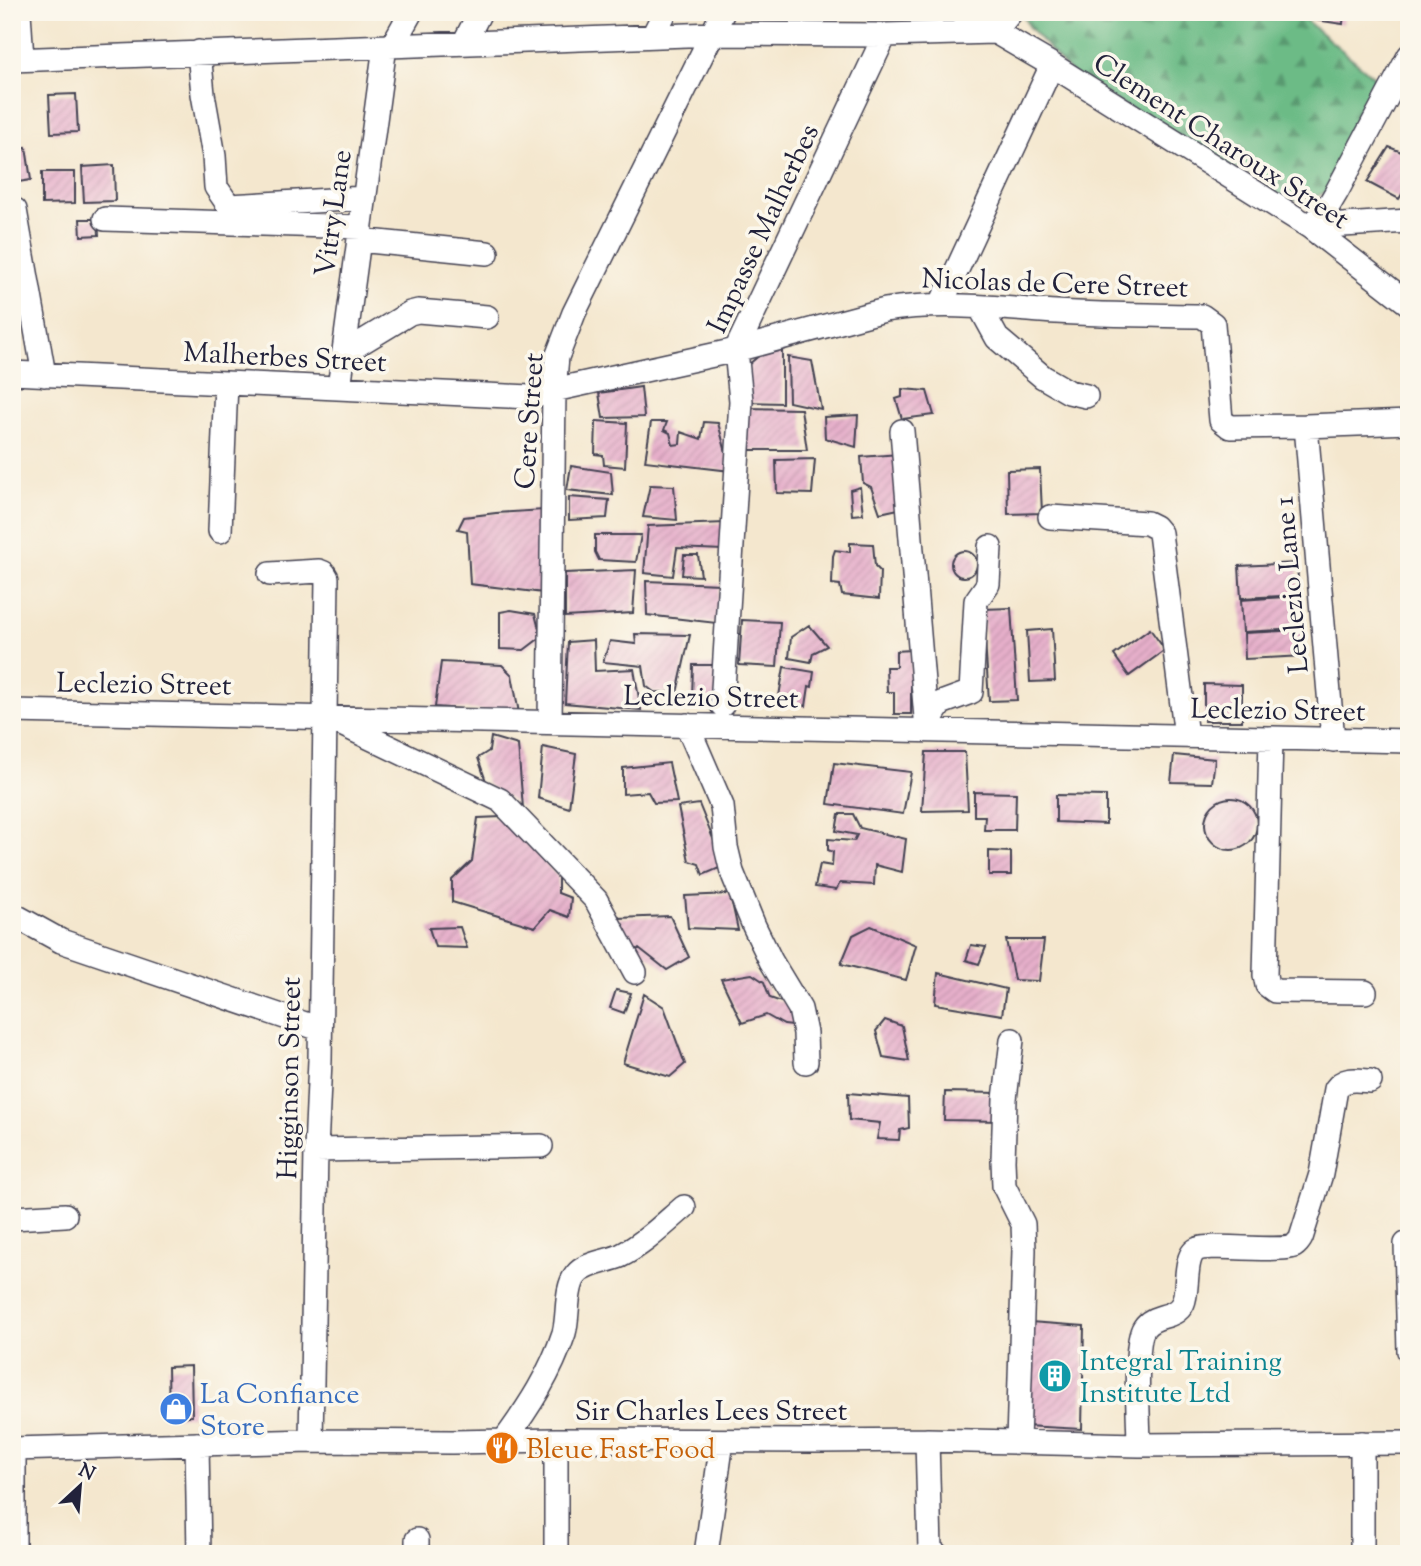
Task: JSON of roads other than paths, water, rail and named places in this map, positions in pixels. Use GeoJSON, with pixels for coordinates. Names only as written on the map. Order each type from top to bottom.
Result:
{"type":"FeatureCollection","features":[{"type":"Feature","properties":{"kind":"street"},"geometry":{"type":"LineString","coordinates":[[19,12],[17,60],[714,34],[885,36],[994,32],[1011,12]]}},
{"type":"Feature","properties":{"kind":"street"},"geometry":{"type":"LineString","coordinates":[[389,46],[411,12]]}},
{"type":"Feature","properties":{"kind":"street"},"geometry":{"type":"LineString","coordinates":[[464,43],[480,12]]}},
{"type":"Feature","properties":{"kind":"street"},"geometry":{"type":"LineString","coordinates":[[653,36],[665,12]]}},
{"type":"Feature","properties":{"kind":"street","name":"Cere Street"},"geometry":{"type":"LineString","coordinates":[[550,722],[554,390],[557,357],[574,313],[723,12]]}},
{"type":"Feature","properties":{"kind":"street","name":"Clement Charoux Street"},"geometry":{"type":"LineString","coordinates":[[961,12],[1052,65],[1310,228],[1409,304]]}},
{"type":"Feature","properties":{"kind":"street","name":"Impasse Malherbes"},"geometry":{"type":"LineString","coordinates":[[722,705],[741,401],[736,350],[885,36]]}},
{"type":"Feature","properties":{"kind":"street","name":"Vitry Lane"},"geometry":{"type":"LineString","coordinates":[[339,388],[389,46]]}},
{"type":"Feature","properties":{"kind":"street"},"geometry":{"type":"LineString","coordinates":[[199,52],[216,187],[229,206],[365,198]]}},
{"type":"Feature","properties":{"kind":"street"},"geometry":{"type":"LineString","coordinates":[[941,304],[1052,65]]}},
{"type":"Feature","properties":{"kind":"street"},"geometry":{"type":"LineString","coordinates":[[1310,228],[1336,193],[1406,70]]}},
{"type":"Feature","properties":{"kind":"street"},"geometry":{"type":"LineString","coordinates":[[15,210],[44,375]]}},
{"type":"Feature","properties":{"kind":"street"},"geometry":{"type":"LineString","coordinates":[[105,219],[360,233],[487,253]]}},
{"type":"Feature","properties":{"kind":"street"},"geometry":{"type":"LineString","coordinates":[[1310,228],[1409,221]]}},
{"type":"Feature","properties":{"kind":"street","name":"Nicolas de Cere Street"},"geometry":{"type":"LineString","coordinates":[[554,390],[736,350],[909,306],[941,304],[1096,314],[1202,316],[1213,324],[1221,419],[1230,427],[1306,426]]}},
{"type":"Feature","properties":{"kind":"street"},"geometry":{"type":"LineString","coordinates":[[980,307],[997,338],[1042,377],[1069,392],[1086,396]]}},
{"type":"Feature","properties":{"kind":"street"},"geometry":{"type":"LineString","coordinates":[[344,353],[410,313],[418,311],[487,317]]}},
{"type":"Feature","properties":{"kind":"street","name":"Malherbes Street"},"geometry":{"type":"LineString","coordinates":[[12,373],[530,397],[554,390]]}},
{"type":"Feature","properties":{"kind":"street"},"geometry":{"type":"LineString","coordinates":[[220,531],[226,383]]}},
{"type":"Feature","properties":{"kind":"street"},"geometry":{"type":"LineString","coordinates":[[1306,426],[1409,422]]}},
{"type":"Feature","properties":{"kind":"street","name":"Leclezio Lane 1"},"geometry":{"type":"LineString","coordinates":[[1306,426],[1332,740]]}},
{"type":"Feature","properties":{"kind":"street"},"geometry":{"type":"LineString","coordinates":[[902,431],[927,727]]}},
{"type":"Feature","properties":{"kind":"street"},"geometry":{"type":"LineString","coordinates":[[1050,517],[1147,523],[1160,533],[1186,736]]}},
{"type":"Feature","properties":{"kind":"street"},"geometry":{"type":"LineString","coordinates":[[927,727],[941,703],[971,692],[976,601],[988,584],[990,547]]}},
{"type":"Feature","properties":{"kind":"street","name":"Higginson Street"},"geometry":{"type":"LineString","coordinates":[[270,574],[319,571],[327,578],[311,1441]]}},
{"type":"Feature","properties":{"kind":"street","name":"Leclezio Street"},"geometry":{"type":"LineString","coordinates":[[12,711],[687,725],[927,727],[1409,741]]}},
{"type":"Feature","properties":{"kind":"street"},"geometry":{"type":"LineString","coordinates":[[326,717],[500,800],[596,900],[635,971]]}},
{"type":"Feature","properties":{"kind":"street"},"geometry":{"type":"LineString","coordinates":[[687,725],[722,806],[726,847],[741,894],[771,961],[800,1009],[805,1033],[806,1062]]}},
{"type":"Feature","properties":{"kind":"street"},"geometry":{"type":"LineString","coordinates":[[1271,738],[1265,975],[1267,985],[1275,991],[1365,992]]}},
{"type":"Feature","properties":{"kind":"street"},"geometry":{"type":"LineString","coordinates":[[12,914],[61,940],[320,1029]]}},
{"type":"Feature","properties":{"kind":"street"},"geometry":{"type":"LineString","coordinates":[[1012,1040],[1005,1099],[1003,1160],[1004,1186],[1023,1224],[1018,1442]]}},
{"type":"Feature","properties":{"kind":"street"},"geometry":{"type":"LineString","coordinates":[[1139,1445],[1138,1346],[1142,1330],[1152,1319],[1174,1313],[1181,1306],[1185,1296],[1189,1260],[1192,1253],[1199,1248],[1285,1249],[1295,1246],[1301,1238],[1321,1174],[1336,1088],[1347,1080],[1370,1081]]}},
{"type":"Feature","properties":{"kind":"street"},"geometry":{"type":"LineString","coordinates":[[316,1150],[541,1146]]}},
{"type":"Feature","properties":{"kind":"street"},"geometry":{"type":"LineString","coordinates":[[504,1441],[523,1415],[556,1356],[565,1328],[574,1276],[582,1269],[618,1257],[644,1242],[684,1207]]}},
{"type":"Feature","properties":{"kind":"street"},"geometry":{"type":"LineString","coordinates":[[12,1218],[65,1214]]}},
{"type":"Feature","properties":{"kind":"street"},"geometry":{"type":"LineString","coordinates":[[1406,1244],[1409,1351]]}},
{"type":"Feature","properties":{"kind":"street"},"geometry":{"type":"LineString","coordinates":[[556,1440],[556,1554]]}},
{"type":"Feature","properties":{"kind":"street"},"geometry":{"type":"LineString","coordinates":[[927,1440],[929,1552]]}},
{"type":"Feature","properties":{"kind":"street","name":"Sir Charles Lees Street"},"geometry":{"type":"LineString","coordinates":[[13,1449],[311,1441],[927,1440],[1139,1445],[1409,1443]]}},
{"type":"Feature","properties":{"kind":"street"},"geometry":{"type":"LineString","coordinates":[[706,1554],[722,1441]]}},
{"type":"Feature","properties":{"kind":"street"},"geometry":{"type":"LineString","coordinates":[[1362,1443],[1362,1554]]}},
{"type":"Feature","properties":{"kind":"street"},"geometry":{"type":"LineString","coordinates":[[197,1444],[199,1554]]}},
{"type":"Feature","properties":{"kind":"street"},"geometry":{"type":"LineString","coordinates":[[13,1449],[14,1554]]}},
{"type":"Feature","properties":{"kind":"place","name":"Integral Training Institute Ltd"},"geometry":{"type":"Point","coordinates":[1055,1376]}},
{"type":"Feature","properties":{"kind":"place","name":"La Confiance Store"},"geometry":{"type":"Point","coordinates":[176,1409]}},
{"type":"Feature","properties":{"kind":"place","name":"Bleue Fast Food"},"geometry":{"type":"Point","coordinates":[502,1448]}}]}
